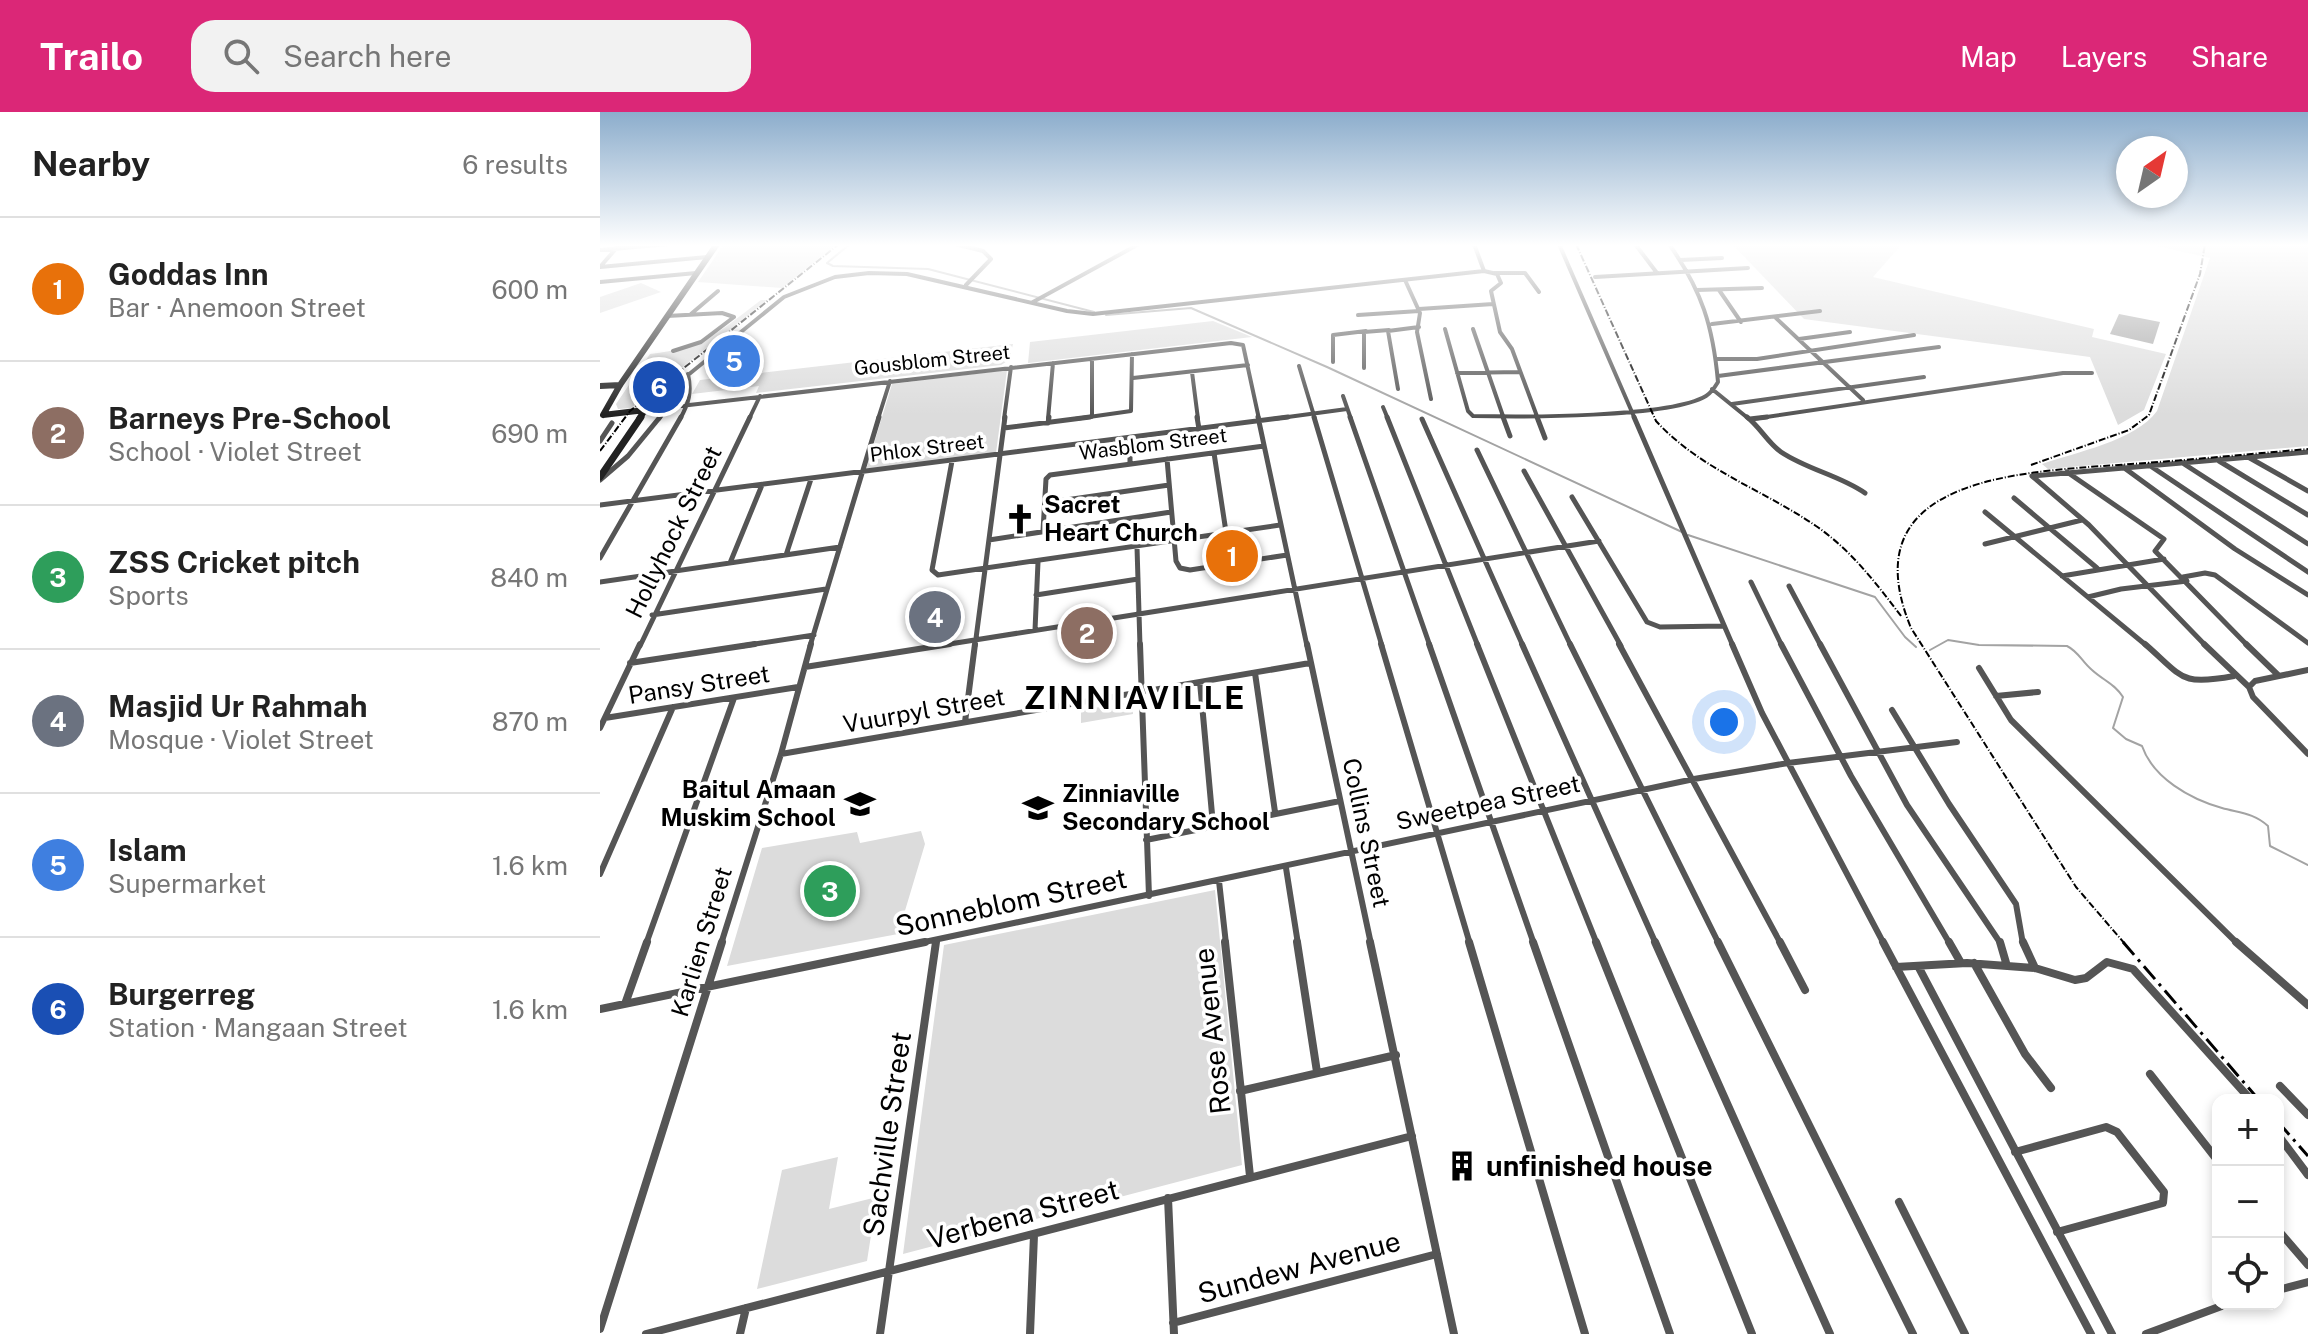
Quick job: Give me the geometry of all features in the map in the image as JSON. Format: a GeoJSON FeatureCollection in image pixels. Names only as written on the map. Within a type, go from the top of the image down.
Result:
{"type":"FeatureCollection","features":[{"type":"Feature","properties":{"kind":"street"},"geometry":{"type":"LineString","coordinates":[[602,415],[677,301]]}},
{"type":"Feature","properties":{"kind":"street"},"geometry":{"type":"LineString","coordinates":[[691,314],[706,301]]}},
{"type":"Feature","properties":{"kind":"street"},"geometry":{"type":"LineString","coordinates":[[600,478],[645,410],[779,301]]}},
{"type":"Feature","properties":{"kind":"street"},"geometry":{"type":"LineString","coordinates":[[1028,301],[1093,314],[1212,301]]}},
{"type":"Feature","properties":{"kind":"street"},"geometry":{"type":"LineString","coordinates":[[1415,301],[1419,310],[1431,399]]}},
{"type":"Feature","properties":{"kind":"street"},"geometry":{"type":"LineString","coordinates":[[1584,301],[1724,626],[1788,763],[2091,1334]]}},
{"type":"Feature","properties":{"kind":"street"},"geometry":{"type":"LineString","coordinates":[[1445,329],[1470,415],[1536,416],[1630,409],[1694,400],[1708,395],[1718,382],[1714,369],[1716,359],[1712,324],[1702,301]]}},
{"type":"Feature","properties":{"kind":"street"},"geometry":{"type":"LineString","coordinates":[[1727,301],[1741,322]]}},
{"type":"Feature","properties":{"kind":"street"},"geometry":{"type":"LineString","coordinates":[[1358,315],[1493,304],[1500,332],[1512,349],[1545,438]]}},
{"type":"Feature","properties":{"kind":"street"},"geometry":{"type":"LineString","coordinates":[[1712,324],[1820,311]]}},
{"type":"Feature","properties":{"kind":"street"},"geometry":{"type":"LineString","coordinates":[[667,316],[725,313],[734,317],[701,342],[673,351]]}},
{"type":"Feature","properties":{"kind":"street"},"geometry":{"type":"LineString","coordinates":[[1776,318],[1863,400]]}},
{"type":"Feature","properties":{"kind":"street"},"geometry":{"type":"LineString","coordinates":[[1333,362],[1333,335],[1419,327]]}},
{"type":"Feature","properties":{"kind":"street"},"geometry":{"type":"LineString","coordinates":[[1473,329],[1510,436]]}},
{"type":"Feature","properties":{"kind":"street"},"geometry":{"type":"LineString","coordinates":[[1389,330],[1398,389]]}},
{"type":"Feature","properties":{"kind":"street"},"geometry":{"type":"LineString","coordinates":[[1364,368],[1363,335],[1366,331]]}},
{"type":"Feature","properties":{"kind":"street"},"geometry":{"type":"LineString","coordinates":[[1799,339],[1850,332]]}},
{"type":"Feature","properties":{"kind":"street"},"geometry":{"type":"LineString","coordinates":[[1716,359],[1757,359],[1914,335]]}},
{"type":"Feature","properties":{"kind":"street","name":"Gousblom Street"},"geometry":{"type":"LineString","coordinates":[[602,415],[1239,343]]}},
{"type":"Feature","properties":{"kind":"street","name":"Collins Street"},"geometry":{"type":"LineString","coordinates":[[1239,343],[1243,345],[1248,365],[1454,1334]]}},
{"type":"Feature","properties":{"kind":"street"},"geometry":{"type":"LineString","coordinates":[[1718,376],[1939,347]]}},
{"type":"Feature","properties":{"kind":"street"},"geometry":{"type":"LineString","coordinates":[[1004,428],[1131,411],[1132,354]]}},
{"type":"Feature","properties":{"kind":"street"},"geometry":{"type":"LineString","coordinates":[[1092,359],[1092,417]]}},
{"type":"Feature","properties":{"kind":"street"},"geometry":{"type":"LineString","coordinates":[[1048,423],[1053,363]]}},
{"type":"Feature","properties":{"kind":"street"},"geometry":{"type":"LineString","coordinates":[[1133,378],[1248,365]]}},
{"type":"Feature","properties":{"kind":"street"},"geometry":{"type":"LineString","coordinates":[[1299,366],[1585,1334]]}},
{"type":"Feature","properties":{"kind":"street"},"geometry":{"type":"LineString","coordinates":[[965,722],[1011,367]]}},
{"type":"Feature","properties":{"kind":"street"},"geometry":{"type":"LineString","coordinates":[[1192,372],[1199,429]]}},
{"type":"Feature","properties":{"kind":"street"},"geometry":{"type":"LineString","coordinates":[[1457,373],[1520,372]]}},
{"type":"Feature","properties":{"kind":"street"},"geometry":{"type":"LineString","coordinates":[[1750,419],[2063,373],[2092,373]]}},
{"type":"Feature","properties":{"kind":"street"},"geometry":{"type":"LineString","coordinates":[[600,558],[688,404],[691,389],[688,374]]}},
{"type":"Feature","properties":{"kind":"street"},"geometry":{"type":"LineString","coordinates":[[1732,404],[1924,377]]}},
{"type":"Feature","properties":{"kind":"street","name":"Karlien Street"},"geometry":{"type":"LineString","coordinates":[[600,1329],[781,754],[826,589],[890,381]]}},
{"type":"Feature","properties":{"kind":"street"},"geometry":{"type":"LineString","coordinates":[[600,387],[620,385]]}},
{"type":"Feature","properties":{"kind":"street"},"geometry":{"type":"LineString","coordinates":[[600,387],[614,395]]}},
{"type":"Feature","properties":{"kind":"street"},"geometry":{"type":"LineString","coordinates":[[1712,389],[1750,419],[1778,450],[1816,472],[1848,481],[1865,493]]}},
{"type":"Feature","properties":{"kind":"street","name":"Hollyhock Street"},"geometry":{"type":"LineString","coordinates":[[600,728],[760,396]]}},
{"type":"Feature","properties":{"kind":"street"},"geometry":{"type":"LineString","coordinates":[[1343,396],[1670,1334]]}},
{"type":"Feature","properties":{"kind":"street"},"geometry":{"type":"LineString","coordinates":[[600,478],[615,470],[643,440],[667,407]]}},
{"type":"Feature","properties":{"kind":"street"},"geometry":{"type":"LineString","coordinates":[[1383,407],[1752,1334]]}},
{"type":"Feature","properties":{"kind":"street","name":"Phlox Street"},"geometry":{"type":"LineString","coordinates":[[600,505],[1347,409]]}},
{"type":"Feature","properties":{"kind":"street"},"geometry":{"type":"LineString","coordinates":[[1422,419],[1830,1334]]}},
{"type":"Feature","properties":{"kind":"street"},"geometry":{"type":"LineString","coordinates":[[600,441],[612,423]]}},
{"type":"Feature","properties":{"kind":"street"},"geometry":{"type":"LineString","coordinates":[[1130,438],[1130,463]]}},
{"type":"Feature","properties":{"kind":"street","name":"Wasblom Street"},"geometry":{"type":"LineString","coordinates":[[1045,503],[1048,476],[1264,446]]}},
{"type":"Feature","properties":{"kind":"street"},"geometry":{"type":"LineString","coordinates":[[1477,450],[1524,552],[1913,1334]]}},
{"type":"Feature","properties":{"kind":"street"},"geometry":{"type":"LineString","coordinates":[[2308,452],[2038,474],[2032,478],[2083,520],[2234,676],[2249,687],[2253,697],[2308,754]]}},
{"type":"Feature","properties":{"kind":"street"},"geometry":{"type":"LineString","coordinates":[[1214,453],[1226,532]]}},
{"type":"Feature","properties":{"kind":"street"},"geometry":{"type":"LineString","coordinates":[[2247,457],[2308,491]]}},
{"type":"Feature","properties":{"kind":"street"},"geometry":{"type":"LineString","coordinates":[[1167,459],[1177,565],[1185,569],[1287,555]]}},
{"type":"Feature","properties":{"kind":"street"},"geometry":{"type":"LineString","coordinates":[[2217,460],[2308,515]]}},
{"type":"Feature","properties":{"kind":"street"},"geometry":{"type":"LineString","coordinates":[[952,461],[932,570],[938,575],[1280,525]]}},
{"type":"Feature","properties":{"kind":"street"},"geometry":{"type":"LineString","coordinates":[[2181,462],[2308,544]]}},
{"type":"Feature","properties":{"kind":"street"},"geometry":{"type":"LineString","coordinates":[[2149,465],[2308,572]]}},
{"type":"Feature","properties":{"kind":"street"},"geometry":{"type":"LineString","coordinates":[[2123,467],[2235,549],[2308,595]]}},
{"type":"Feature","properties":{"kind":"street"},"geometry":{"type":"LineString","coordinates":[[1524,471],[1694,779],[1805,990]]}},
{"type":"Feature","properties":{"kind":"street"},"geometry":{"type":"LineString","coordinates":[[2067,472],[2083,486],[2164,539],[2155,547],[2164,559],[2278,675]]}},
{"type":"Feature","properties":{"kind":"street"},"geometry":{"type":"LineString","coordinates":[[786,555],[811,479]]}},
{"type":"Feature","properties":{"kind":"street"},"geometry":{"type":"LineString","coordinates":[[730,563],[762,485]]}},
{"type":"Feature","properties":{"kind":"street"},"geometry":{"type":"LineString","coordinates":[[1043,531],[1045,503],[1169,485]]}},
{"type":"Feature","properties":{"kind":"street"},"geometry":{"type":"LineString","coordinates":[[1572,497],[1628,594],[1650,625],[1724,626]]}},
{"type":"Feature","properties":{"kind":"street"},"geometry":{"type":"LineString","coordinates":[[2014,498],[2097,568]]}},
{"type":"Feature","properties":{"kind":"street"},"geometry":{"type":"LineString","coordinates":[[989,540],[1171,512]]}},
{"type":"Feature","properties":{"kind":"street"},"geometry":{"type":"LineString","coordinates":[[1985,512],[2187,680],[2201,682],[2234,676]]}},
{"type":"Feature","properties":{"kind":"street"},"geometry":{"type":"LineString","coordinates":[[1985,544],[2083,520]]}},
{"type":"Feature","properties":{"kind":"street"},"geometry":{"type":"LineString","coordinates":[[805,667],[1599,541]]}},
{"type":"Feature","properties":{"kind":"street"},"geometry":{"type":"LineString","coordinates":[[600,582],[840,547]]}},
{"type":"Feature","properties":{"kind":"street"},"geometry":{"type":"LineString","coordinates":[[1137,547],[1149,896]]}},
{"type":"Feature","properties":{"kind":"street"},"geometry":{"type":"LineString","coordinates":[[2062,576],[2164,559]]}},
{"type":"Feature","properties":{"kind":"street"},"geometry":{"type":"LineString","coordinates":[[1035,630],[1038,562]]}},
{"type":"Feature","properties":{"kind":"street"},"geometry":{"type":"LineString","coordinates":[[2088,597],[2205,573],[2215,575],[2308,643]]}},
{"type":"Feature","properties":{"kind":"street"},"geometry":{"type":"LineString","coordinates":[[1036,595],[1138,579]]}},
{"type":"Feature","properties":{"kind":"street"},"geometry":{"type":"LineString","coordinates":[[1751,582],[1802,689],[1961,963]]}},
{"type":"Feature","properties":{"kind":"street"},"geometry":{"type":"LineString","coordinates":[[1789,586],[1876,752],[1986,926],[2002,944],[2007,955],[2007,966]]}},
{"type":"Feature","properties":{"kind":"street"},"geometry":{"type":"LineString","coordinates":[[652,615],[826,589]]}},
{"type":"Feature","properties":{"kind":"street"},"geometry":{"type":"LineString","coordinates":[[630,663],[814,635]]}},
{"type":"Feature","properties":{"kind":"street","name":"Vuurpyl Street"},"geometry":{"type":"LineString","coordinates":[[781,754],[1310,663]]}},
{"type":"Feature","properties":{"kind":"street"},"geometry":{"type":"LineString","coordinates":[[1979,668],[2011,720],[2231,938],[2308,1005]]}},
{"type":"Feature","properties":{"kind":"street"},"geometry":{"type":"LineString","coordinates":[[2249,687],[2255,681],[2308,670]]}},
{"type":"Feature","properties":{"kind":"street"},"geometry":{"type":"LineString","coordinates":[[1255,673],[1275,812]]}},
{"type":"Feature","properties":{"kind":"street"},"geometry":{"type":"LineString","coordinates":[[1200,682],[1213,825]]}},
{"type":"Feature","properties":{"kind":"street","name":"Pansy Street"},"geometry":{"type":"LineString","coordinates":[[605,718],[798,687]]}},
{"type":"Feature","properties":{"kind":"street"},"geometry":{"type":"LineString","coordinates":[[1996,696],[2038,692]]}},
{"type":"Feature","properties":{"kind":"street"},"geometry":{"type":"LineString","coordinates":[[625,1004],[734,698]]}},
{"type":"Feature","properties":{"kind":"street"},"geometry":{"type":"LineString","coordinates":[[600,874],[673,707]]}},
{"type":"Feature","properties":{"kind":"street"},"geometry":{"type":"LineString","coordinates":[[1892,710],[2016,904],[2023,944],[2035,968]]}},
{"type":"Feature","properties":{"kind":"street","name":"Sweetpea Street"},"geometry":{"type":"LineString","coordinates":[[1149,896],[1694,779],[1788,763],[1957,742]]}},
{"type":"Feature","properties":{"kind":"street"},"geometry":{"type":"LineString","coordinates":[[1146,840],[1340,801]]}},
{"type":"Feature","properties":{"kind":"street"},"geometry":{"type":"LineString","coordinates":[[1286,868],[1317,1072]]}},
{"type":"Feature","properties":{"kind":"street","name":"Rose Avenue"},"geometry":{"type":"LineString","coordinates":[[1219,881],[1250,1176]]}},
{"type":"Feature","properties":{"kind":"street","name":"Sonneblom Street"},"geometry":{"type":"LineString","coordinates":[[600,1009],[1149,896]]}},
{"type":"Feature","properties":{"kind":"street","name":"Sachville Street"},"geometry":{"type":"LineString","coordinates":[[880,1334],[936,940]]}},
{"type":"Feature","properties":{"kind":"street"},"geometry":{"type":"LineString","coordinates":[[1896,967],[1974,963],[2035,968],[2075,980],[2086,978],[2107,962],[2133,969],[2246,1094]]}},
{"type":"Feature","properties":{"kind":"street"},"geometry":{"type":"LineString","coordinates":[[1974,963],[2025,1054],[2051,1088]]}},
{"type":"Feature","properties":{"kind":"street"},"geometry":{"type":"LineString","coordinates":[[1918,966],[2112,1334]]}},
{"type":"Feature","properties":{"kind":"street"},"geometry":{"type":"LineString","coordinates":[[1240,1091],[1396,1055]]}},
{"type":"Feature","properties":{"kind":"street"},"geometry":{"type":"LineString","coordinates":[[2150,1074],[2212,1153]]}},
{"type":"Feature","properties":{"kind":"street"},"geometry":{"type":"LineString","coordinates":[[2280,1086],[2308,1115]]}},
{"type":"Feature","properties":{"kind":"street"},"geometry":{"type":"LineString","coordinates":[[2015,1152],[2106,1127],[2117,1132],[2164,1192],[2163,1203],[2057,1232]]}},
{"type":"Feature","properties":{"kind":"street","name":"Verbena Street"},"geometry":{"type":"LineString","coordinates":[[646,1334],[1412,1136]]}},
{"type":"Feature","properties":{"kind":"street"},"geometry":{"type":"LineString","coordinates":[[2284,1143],[2308,1175]]}},
{"type":"Feature","properties":{"kind":"street"},"geometry":{"type":"LineString","coordinates":[[1168,1198],[1174,1329]]}},
{"type":"Feature","properties":{"kind":"street"},"geometry":{"type":"LineString","coordinates":[[1899,1202],[1965,1334]]}},
{"type":"Feature","properties":{"kind":"street"},"geometry":{"type":"LineString","coordinates":[[1030,1334],[1034,1235]]}},
{"type":"Feature","properties":{"kind":"street"},"geometry":{"type":"LineString","coordinates":[[2284,1237],[2308,1265]]}},
{"type":"Feature","properties":{"kind":"street","name":"Sundew Avenue"},"geometry":{"type":"LineString","coordinates":[[1174,1329],[1437,1254]]}},
{"type":"Feature","properties":{"kind":"street"},"geometry":{"type":"LineString","coordinates":[[2284,1288],[2308,1282]]}},
{"type":"Feature","properties":{"kind":"street"},"geometry":{"type":"LineString","coordinates":[[740,1334],[746,1308]]}},
{"type":"Feature","properties":{"kind":"street"},"geometry":{"type":"LineString","coordinates":[[2146,1334],[2212,1310]]}},
{"type":"Feature","properties":{"kind":"shaded area"},"geometry":{"type":"Polygon","coordinates":[[[600,301],[635,301],[600,313],[600,301]]]}},
{"type":"Feature","properties":{"kind":"shaded area"},"geometry":{"type":"Polygon","coordinates":[[[760,301],[766,301],[631,408],[618,409],[616,404],[650,354],[684,348],[722,330],[760,301]]]}},
{"type":"Feature","properties":{"kind":"shaded area"},"geometry":{"type":"Polygon","coordinates":[[[1787,301],[1975,301],[2094,329],[2092,337],[2166,354],[2144,410],[2118,425],[2090,357],[1804,319],[1787,301]]]}},
{"type":"Feature","properties":{"kind":"shaded area"},"geometry":{"type":"Polygon","coordinates":[[[2195,301],[2308,301],[2308,446],[2048,469],[2042,464],[2120,438],[2157,411],[2195,301]]]}},
{"type":"Feature","properties":{"kind":"shaded area"},"geometry":{"type":"Polygon","coordinates":[[[2119,314],[2160,322],[2153,344],[2110,334],[2119,314]]]}},
{"type":"Feature","properties":{"kind":"shaded area"},"geometry":{"type":"Polygon","coordinates":[[[1213,321],[1252,337],[1028,363],[1030,342],[1213,321]]]}},
{"type":"Feature","properties":{"kind":"shaded area"},"geometry":{"type":"Polygon","coordinates":[[[1013,344],[1009,360],[1001,365],[756,393],[759,386],[692,394],[700,380],[1013,344]]]}},
{"type":"Feature","properties":{"kind":"shaded area"},"geometry":{"type":"Polygon","coordinates":[[[1007,370],[996,453],[866,470],[892,384],[1007,370]]]}},
{"type":"Feature","properties":{"kind":"shaded area"},"geometry":{"type":"Polygon","coordinates":[[[1132,702],[1133,714],[1081,723],[1081,710],[1132,702]]]}},
{"type":"Feature","properties":{"kind":"shaded area"},"geometry":{"type":"Polygon","coordinates":[[[921,831],[925,844],[898,934],[727,966],[762,848],[857,832],[860,843],[921,831]]]}},
{"type":"Feature","properties":{"kind":"shaded area"},"geometry":{"type":"Polygon","coordinates":[[[1215,890],[1242,1165],[903,1254],[944,945],[1215,890]]]}},
{"type":"Feature","properties":{"kind":"shaded area"},"geometry":{"type":"Polygon","coordinates":[[[838,1157],[829,1209],[877,1197],[867,1261],[757,1289],[782,1170],[838,1157]]]}},
{"type":"Feature","properties":{"kind":"waterway"},"geometry":{"type":"LineString","coordinates":[[1052,301],[1094,312]]}},
{"type":"Feature","properties":{"kind":"waterway"},"geometry":{"type":"LineString","coordinates":[[1106,315],[1191,308],[1327,367],[1682,532]]}},
{"type":"Feature","properties":{"kind":"waterway"},"geometry":{"type":"LineString","coordinates":[[1688,535],[1875,597],[1916,647]]}},
{"type":"Feature","properties":{"kind":"waterway"},"geometry":{"type":"LineString","coordinates":[[1930,650],[1948,640],[1979,645],[2067,646],[2120,692],[2123,697],[2113,728],[2126,739],[2142,746],[2164,777],[2198,799],[2257,818],[2268,826],[2270,846],[2308,865]]}},
{"type":"Feature","properties":{"kind":"railway"},"geometry":{"type":"LineString","coordinates":[[600,451],[630,411],[768,301]]}},
{"type":"Feature","properties":{"kind":"railway"},"geometry":{"type":"LineString","coordinates":[[1602,301],[1656,421],[1692,453],[1829,535],[1862,568],[1901,616]]}},
{"type":"Feature","properties":{"kind":"railway"},"geometry":{"type":"LineString","coordinates":[[2031,465],[2129,430],[2149,415],[2190,301]]}},
{"type":"Feature","properties":{"kind":"railway"},"geometry":{"type":"LineString","coordinates":[[2125,944],[2076,887],[1911,628],[1898,577],[1904,538],[1926,510],[1959,491],[2000,479],[2045,471],[2308,449]]}},
{"type":"Feature","properties":{"kind":"railway"},"geometry":{"type":"LineString","coordinates":[[2123,942],[2254,1094]]}},
{"type":"Feature","properties":{"kind":"railway"},"geometry":{"type":"LineString","coordinates":[[2284,1129],[2308,1156]]}},
{"type":"Feature","properties":{"kind":"place","name":"Islam"},"geometry":{"type":"Point","coordinates":[734,361]}},
{"type":"Feature","properties":{"kind":"place","name":"Burgerreg"},"geometry":{"type":"Point","coordinates":[659,387]}},
{"type":"Feature","properties":{"kind":"place","name":"Sacret Heart Church"},"geometry":{"type":"Point","coordinates":[1020,519]}},
{"type":"Feature","properties":{"kind":"place","name":"Goddas Inn"},"geometry":{"type":"Point","coordinates":[1232,556]}},
{"type":"Feature","properties":{"kind":"place","name":"Masjid Ur Rahmah"},"geometry":{"type":"Point","coordinates":[935,617]}},
{"type":"Feature","properties":{"kind":"place","name":"Barneys Pre-School"},"geometry":{"type":"Point","coordinates":[1087,633]}},
{"type":"Feature","properties":{"kind":"place","name":"Baitul Amaan Muskim School"},"geometry":{"type":"Point","coordinates":[860,804]}},
{"type":"Feature","properties":{"kind":"place","name":"Zinniaville Secondary School"},"geometry":{"type":"Point","coordinates":[1038,808]}},
{"type":"Feature","properties":{"kind":"place","name":"ZSS Cricket pitch"},"geometry":{"type":"Point","coordinates":[830,891]}},
{"type":"Feature","properties":{"kind":"place","name":"unfinished house"},"geometry":{"type":"Point","coordinates":[1462,1166]}},
{"type":"Feature","properties":{"kind":"district","name":"ZINNIAVILLE"},"geometry":{"type":"Point","coordinates":[1135,698]}}]}
